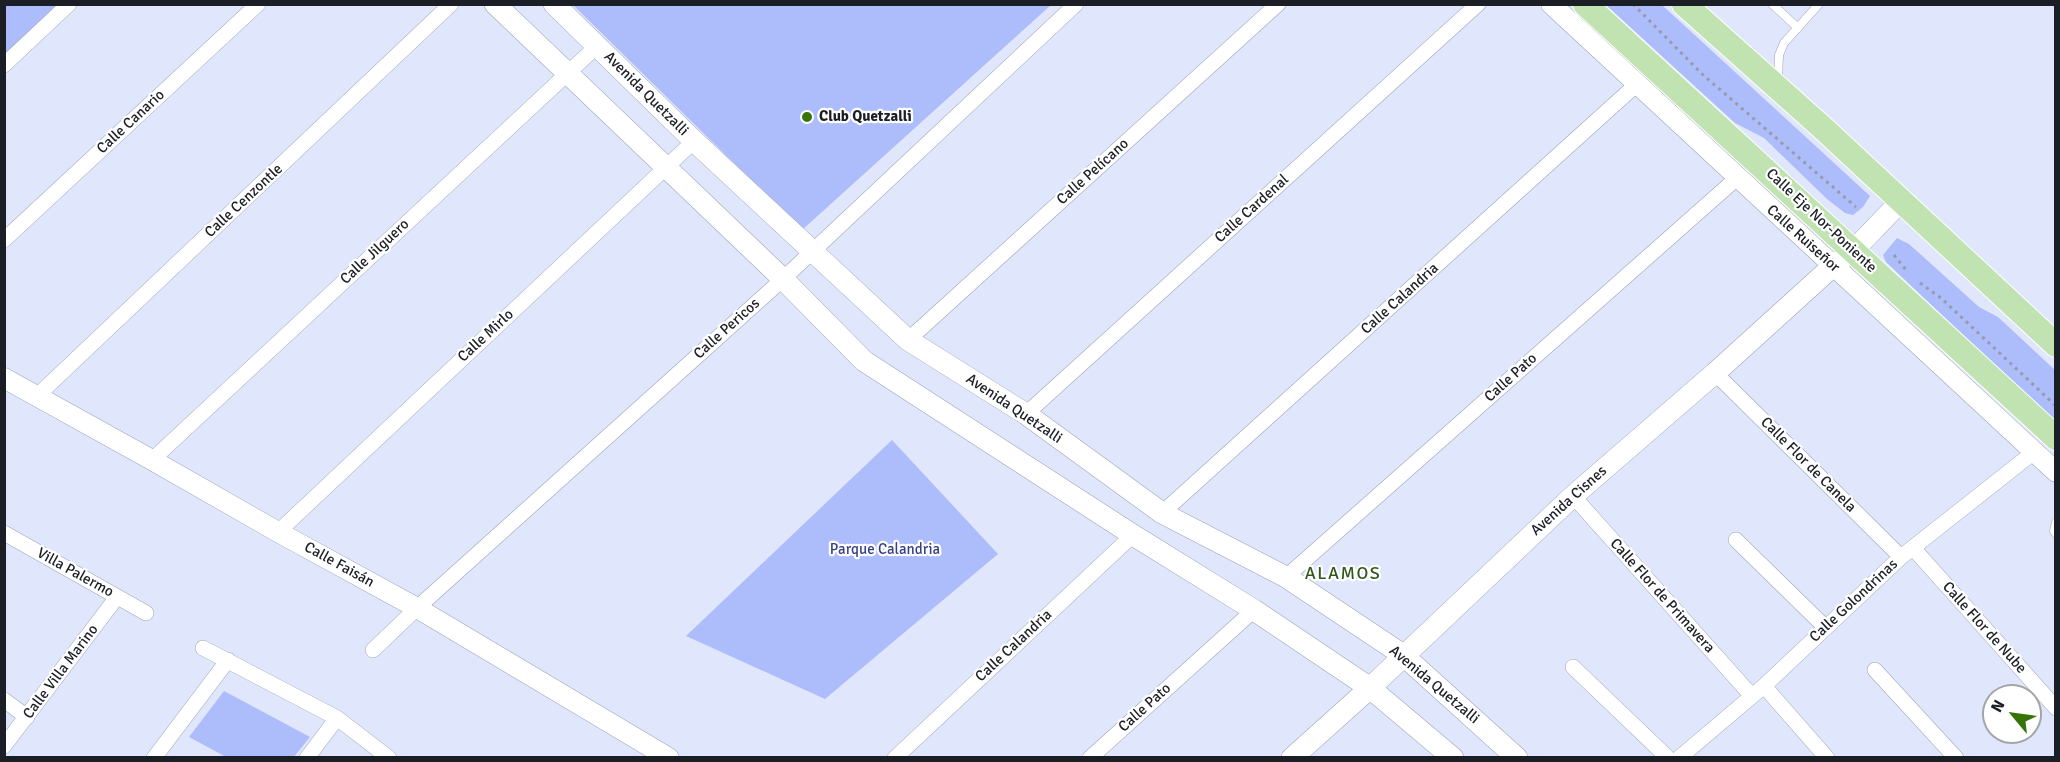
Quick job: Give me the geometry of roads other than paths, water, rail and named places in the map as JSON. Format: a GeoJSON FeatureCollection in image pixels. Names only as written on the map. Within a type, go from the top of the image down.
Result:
{"type":"FeatureCollection","features":[{"type":"Feature","properties":{"kind":"main road"},"geometry":{"type":"LineString","coordinates":[[495,4],[783,279],[864,361],[1133,535],[1254,610],[1370,688],[1453,758]]}},
{"type":"Feature","properties":{"kind":"main road","name":"Avenida Quetzalli"},"geometry":{"type":"LineString","coordinates":[[554,4],[694,141],[908,340],[1026,414],[1162,513],[1286,577],[1403,655],[1517,758]]}},
{"type":"Feature","properties":{"kind":"main road","name":"Calle Eje Nor-Poniente"},"geometry":{"type":"LineString","coordinates":[[1586,4],[2055,438]]}},
{"type":"Feature","properties":{"kind":"main road"},"geometry":{"type":"LineString","coordinates":[[1684,4],[1902,201],[2055,345]]}},
{"type":"Feature","properties":{"kind":"main road","name":"Avenida Cisnes"},"geometry":{"type":"LineString","coordinates":[[1292,758],[1370,688],[1573,496],[1715,373],[1833,266],[1853,251],[1902,201]]}},
{"type":"Feature","properties":{"kind":"street"},"geometry":{"type":"LineString","coordinates":[[4,65],[69,4]]}},
{"type":"Feature","properties":{"kind":"street","name":"Calle Canario"},"geometry":{"type":"LineString","coordinates":[[4,240],[258,4]]}},
{"type":"Feature","properties":{"kind":"street","name":"Calle Cenzontle"},"geometry":{"type":"LineString","coordinates":[[36,397],[452,4]]}},
{"type":"Feature","properties":{"kind":"street","name":"Calle Pericos"},"geometry":{"type":"LineString","coordinates":[[373,650],[783,279],[1076,4]]}},
{"type":"Feature","properties":{"kind":"street","name":"Calle Pelícano"},"geometry":{"type":"LineString","coordinates":[[908,340],[1278,4]]}},
{"type":"Feature","properties":{"kind":"street","name":"Calle Cardenal"},"geometry":{"type":"LineString","coordinates":[[1026,414],[1478,4]]}},
{"type":"Feature","properties":{"kind":"street","name":"Calle Ruiseñor"},"geometry":{"type":"LineString","coordinates":[[1551,4],[2055,472]]}},
{"type":"Feature","properties":{"kind":"street","name":"Calle Jilguero"},"geometry":{"type":"LineString","coordinates":[[152,459],[597,46]]}},
{"type":"Feature","properties":{"kind":"street","name":"Calle Calandria"},"geometry":{"type":"LineString","coordinates":[[1162,513],[1637,84]]}},
{"type":"Feature","properties":{"kind":"street","name":"Calle Mirlo"},"geometry":{"type":"LineString","coordinates":[[278,532],[694,141]]}},
{"type":"Feature","properties":{"kind":"street","name":"Calle Pato"},"geometry":{"type":"LineString","coordinates":[[1286,577],[1737,178]]}},
{"type":"Feature","properties":{"kind":"street","name":"Calle Flor de Canela"},"geometry":{"type":"LineString","coordinates":[[1715,373],[1907,552]]}},
{"type":"Feature","properties":{"kind":"street","name":"Calle Faisán"},"geometry":{"type":"LineString","coordinates":[[4,378],[417,608],[669,758]]}},
{"type":"Feature","properties":{"kind":"street","name":"Calle Golondrinas"},"geometry":{"type":"LineString","coordinates":[[1679,758],[1764,686],[1907,552],[2034,452]]}},
{"type":"Feature","properties":{"kind":"street","name":"Calle Flor de Primavera"},"geometry":{"type":"LineString","coordinates":[[1573,496],[1751,695]]}},
{"type":"Feature","properties":{"kind":"street","name":"Villa Palermo"},"geometry":{"type":"LineString","coordinates":[[4,533],[146,614]]}},
{"type":"Feature","properties":{"kind":"street","name":"Calle Calandria"},"geometry":{"type":"LineString","coordinates":[[895,758],[1133,535]]}},
{"type":"Feature","properties":{"kind":"street"},"geometry":{"type":"LineString","coordinates":[[1736,540],[1825,627]]}},
{"type":"Feature","properties":{"kind":"street","name":"Calle Flor de Nube"},"geometry":{"type":"LineString","coordinates":[[1907,552],[2055,708]]}},
{"type":"Feature","properties":{"kind":"street","name":"Calle Villa Marino"},"geometry":{"type":"LineString","coordinates":[[4,746],[117,597]]}},
{"type":"Feature","properties":{"kind":"street","name":"Calle Pato"},"geometry":{"type":"LineString","coordinates":[[1090,758],[1254,610]]}},
{"type":"Feature","properties":{"kind":"street"},"geometry":{"type":"LineString","coordinates":[[203,648],[337,718],[389,758]]}},
{"type":"Feature","properties":{"kind":"street"},"geometry":{"type":"LineString","coordinates":[[154,758],[228,660]]}},
{"type":"Feature","properties":{"kind":"street"},"geometry":{"type":"LineString","coordinates":[[1573,666],[1668,758]]}},
{"type":"Feature","properties":{"kind":"street"},"geometry":{"type":"LineString","coordinates":[[1875,670],[1956,758]]}},
{"type":"Feature","properties":{"kind":"street"},"geometry":{"type":"LineString","coordinates":[[1764,686],[1827,758]]}},
{"type":"Feature","properties":{"kind":"street"},"geometry":{"type":"LineString","coordinates":[[4,700],[27,717]]}},
{"type":"Feature","properties":{"kind":"street"},"geometry":{"type":"LineString","coordinates":[[307,758],[337,718]]}},
{"type":"Feature","properties":{"kind":"lane"},"geometry":{"type":"LineString","coordinates":[[1772,4],[1798,28]]}},
{"type":"Feature","properties":{"kind":"lane"},"geometry":{"type":"LineString","coordinates":[[1778,88],[1779,55],[1784,44],[1819,4]]}},
{"type":"Feature","properties":{"kind":"lane"},"geometry":{"type":"LineString","coordinates":[[2055,522],[2055,534]]}},
{"type":"Feature","properties":{"kind":"place","name":"Club Quetzalli"},"geometry":{"type":"Point","coordinates":[807,117]}},
{"type":"Feature","properties":{"kind":"district","name":"ALAMOS"},"geometry":{"type":"Point","coordinates":[1343,574]}},
{"type":"Feature","properties":{"kind":"park label","name":"Parque Calandria"},"geometry":{"type":"Point","coordinates":[885,550]}}]}
